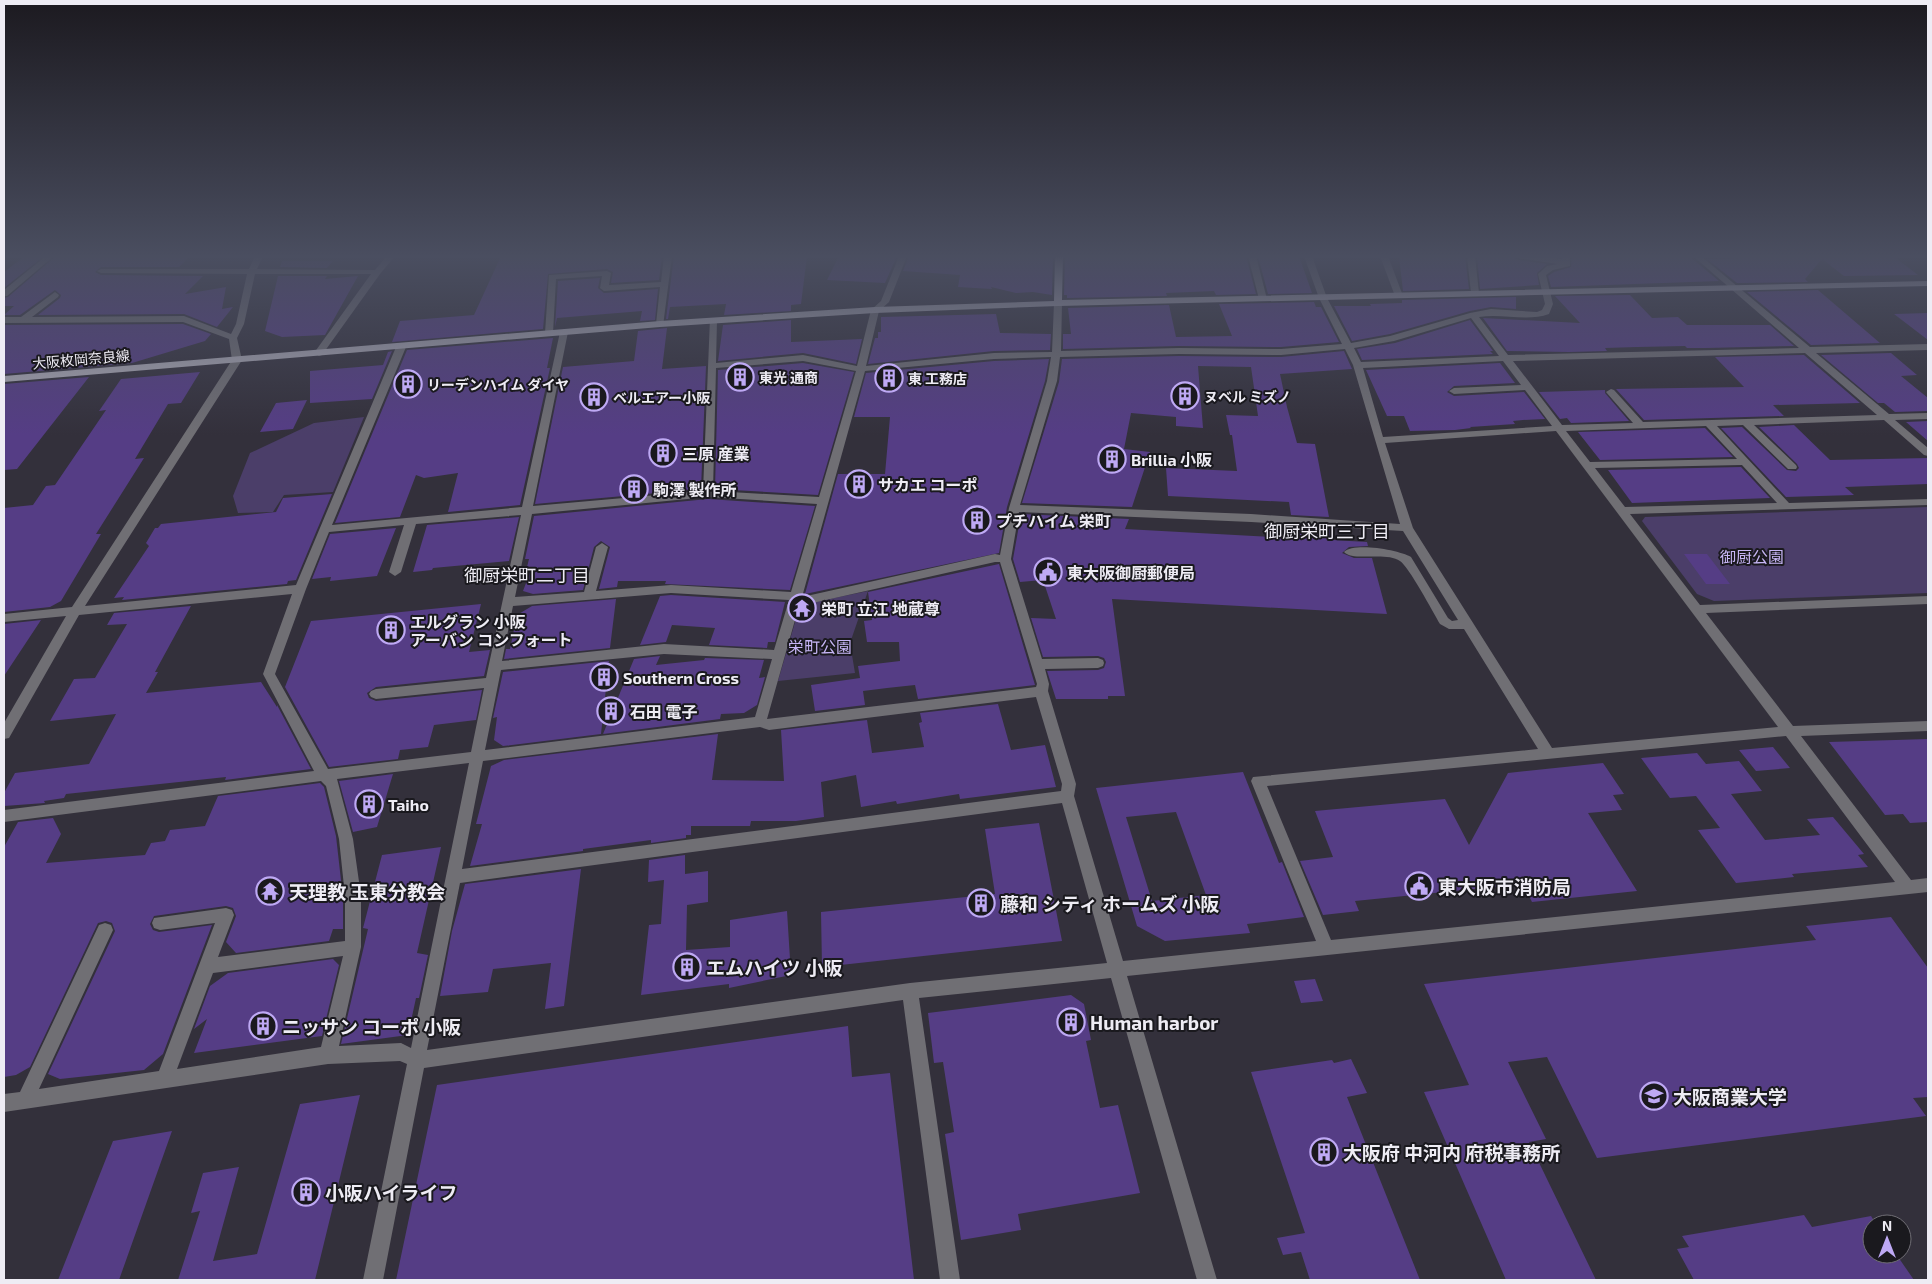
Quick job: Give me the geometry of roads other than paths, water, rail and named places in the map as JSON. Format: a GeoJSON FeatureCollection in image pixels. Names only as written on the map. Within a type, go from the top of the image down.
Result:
{"type":"FeatureCollection","features":[{"type":"Feature","properties":{"kind":"main road","name":"大阪枚岡奈良線"},"geometry":{"type":"LineString","coordinates":[[4,379],[660,324],[779,316]]}},
{"type":"Feature","properties":{"kind":"street"},"geometry":{"type":"LineString","coordinates":[[24,320],[29,316]]}},
{"type":"Feature","properties":{"kind":"street"},"geometry":{"type":"LineString","coordinates":[[4,734],[76,610],[237,360],[233,338],[242,316]]}},
{"type":"Feature","properties":{"kind":"street"},"geometry":{"type":"LineString","coordinates":[[319,354],[346,316]]}},
{"type":"Feature","properties":{"kind":"street"},"geometry":{"type":"LineString","coordinates":[[550,333],[551,316]]}},
{"type":"Feature","properties":{"kind":"street"},"geometry":{"type":"LineString","coordinates":[[660,324],[661,316]]}},
{"type":"Feature","properties":{"kind":"street"},"geometry":{"type":"LineString","coordinates":[[760,722],[873,316]]}},
{"type":"Feature","properties":{"kind":"street"},"geometry":{"type":"LineString","coordinates":[[1058,316],[1056,356],[1050,390],[1014,508],[1005,559],[1044,684],[1041,691],[1069,784],[1067,796],[1207,1280]]}},
{"type":"Feature","properties":{"kind":"street"},"geometry":{"type":"LineString","coordinates":[[1333,316],[1358,365],[1407,528],[1547,752]]}},
{"type":"Feature","properties":{"kind":"street"},"geometry":{"type":"LineString","coordinates":[[712,366],[803,358],[860,369],[994,356],[1056,356],[1179,351],[1281,352],[1350,346],[1391,339],[1473,316],[1561,428],[1620,511],[1907,886]]}},
{"type":"Feature","properties":{"kind":"street"},"geometry":{"type":"LineString","coordinates":[[1768,316],[1928,453]]}},
{"type":"Feature","properties":{"kind":"street"},"geometry":{"type":"LineString","coordinates":[[4,320],[184,319],[233,338]]}},
{"type":"Feature","properties":{"kind":"street"},"geometry":{"type":"LineString","coordinates":[[708,494],[713,320]]}},
{"type":"Feature","properties":{"kind":"street"},"geometry":{"type":"LineString","coordinates":[[373,1280],[495,666],[564,332]]}},
{"type":"Feature","properties":{"kind":"street"},"geometry":{"type":"LineString","coordinates":[[328,1055],[353,947],[353,896],[346,839],[332,783],[324,775],[269,674],[300,589],[401,347]]}},
{"type":"Feature","properties":{"kind":"street"},"geometry":{"type":"LineString","coordinates":[[1358,365],[1505,358],[1928,347]]}},
{"type":"Feature","properties":{"kind":"street"},"geometry":{"type":"LineString","coordinates":[[1454,391],[1529,387]]}},
{"type":"Feature","properties":{"kind":"street"},"geometry":{"type":"LineString","coordinates":[[1611,392],[1640,425]]}},
{"type":"Feature","properties":{"kind":"street"},"geometry":{"type":"LineString","coordinates":[[1379,440],[1561,428],[1928,416]]}},
{"type":"Feature","properties":{"kind":"street"},"geometry":{"type":"LineString","coordinates":[[1745,421],[1792,467]]}},
{"type":"Feature","properties":{"kind":"street"},"geometry":{"type":"LineString","coordinates":[[1708,422],[1786,506]]}},
{"type":"Feature","properties":{"kind":"street"},"geometry":{"type":"LineString","coordinates":[[1586,465],[1745,462]]}},
{"type":"Feature","properties":{"kind":"street"},"geometry":{"type":"LineString","coordinates":[[325,530],[708,494],[823,501]]}},
{"type":"Feature","properties":{"kind":"street"},"geometry":{"type":"LineString","coordinates":[[1620,511],[1928,502]]}},
{"type":"Feature","properties":{"kind":"street"},"geometry":{"type":"LineString","coordinates":[[1014,508],[1252,518],[1407,528]]}},
{"type":"Feature","properties":{"kind":"street"},"geometry":{"type":"LineString","coordinates":[[395,572],[411,522]]}},
{"type":"Feature","properties":{"kind":"street"},"geometry":{"type":"LineString","coordinates":[[590,595],[602,547]]}},
{"type":"Feature","properties":{"kind":"street"},"geometry":{"type":"LineString","coordinates":[[1350,552],[1395,554],[1408,560],[1436,611],[1449,625],[1467,624]]}},
{"type":"Feature","properties":{"kind":"street"},"geometry":{"type":"LineString","coordinates":[[509,602],[671,589],[795,600],[996,558],[1005,559]]}},
{"type":"Feature","properties":{"kind":"street"},"geometry":{"type":"LineString","coordinates":[[4,618],[300,589]]}},
{"type":"Feature","properties":{"kind":"street"},"geometry":{"type":"LineString","coordinates":[[1695,609],[1928,600]]}},
{"type":"Feature","properties":{"kind":"street"},"geometry":{"type":"LineString","coordinates":[[495,666],[664,649],[780,655]]}},
{"type":"Feature","properties":{"kind":"street"},"geometry":{"type":"LineString","coordinates":[[1037,664],[1098,663]]}},
{"type":"Feature","properties":{"kind":"street"},"geometry":{"type":"LineString","coordinates":[[376,694],[492,682]]}},
{"type":"Feature","properties":{"kind":"street"},"geometry":{"type":"LineString","coordinates":[[4,816],[760,722],[770,725],[1041,691]]}},
{"type":"Feature","properties":{"kind":"street"},"geometry":{"type":"LineString","coordinates":[[1326,947],[1258,781],[1547,752],[1788,732],[1928,726]]}},
{"type":"Feature","properties":{"kind":"street"},"geometry":{"type":"LineString","coordinates":[[453,877],[1067,796]]}},
{"type":"Feature","properties":{"kind":"street"},"geometry":{"type":"LineString","coordinates":[[4,1103],[328,1055],[401,1052],[418,1060],[910,991],[1928,885]]}},
{"type":"Feature","properties":{"kind":"street"},"geometry":{"type":"LineString","coordinates":[[160,923],[226,915],[164,1078]]}},
{"type":"Feature","properties":{"kind":"street"},"geometry":{"type":"LineString","coordinates":[[25,1100],[105,930]]}},
{"type":"Feature","properties":{"kind":"street"},"geometry":{"type":"LineString","coordinates":[[206,966],[353,947]]}},
{"type":"Feature","properties":{"kind":"street"},"geometry":{"type":"LineString","coordinates":[[910,991],[950,1280]]}},
{"type":"Feature","properties":{"kind":"place","name":"東光 通商"},"geometry":{"type":"Point","coordinates":[740,377]}},
{"type":"Feature","properties":{"kind":"place","name":"東 工務店"},"geometry":{"type":"Point","coordinates":[889,378]}},
{"type":"Feature","properties":{"kind":"place","name":"リーデンハイム ダイヤ"},"geometry":{"type":"Point","coordinates":[408,384]}},
{"type":"Feature","properties":{"kind":"place","name":"ヌベル ミズノ"},"geometry":{"type":"Point","coordinates":[1185,396]}},
{"type":"Feature","properties":{"kind":"place","name":"ベルエアー小阪"},"geometry":{"type":"Point","coordinates":[594,397]}},
{"type":"Feature","properties":{"kind":"place","name":"三原 産業"},"geometry":{"type":"Point","coordinates":[663,453]}},
{"type":"Feature","properties":{"kind":"place","name":"Brillia 小阪"},"geometry":{"type":"Point","coordinates":[1112,459]}},
{"type":"Feature","properties":{"kind":"place","name":"サカエ コーポ"},"geometry":{"type":"Point","coordinates":[859,484]}},
{"type":"Feature","properties":{"kind":"place","name":"駒澤 製作所"},"geometry":{"type":"Point","coordinates":[634,489]}},
{"type":"Feature","properties":{"kind":"place","name":"プチハイム 栄町"},"geometry":{"type":"Point","coordinates":[977,520]}},
{"type":"Feature","properties":{"kind":"place","name":"東大阪御厨郵便局"},"geometry":{"type":"Point","coordinates":[1048,572]}},
{"type":"Feature","properties":{"kind":"place","name":"栄町 立江 地蔵尊"},"geometry":{"type":"Point","coordinates":[802,608]}},
{"type":"Feature","properties":{"kind":"place","name":"エルグラン 小阪 アーバン コンフォート"},"geometry":{"type":"Point","coordinates":[391,630]}},
{"type":"Feature","properties":{"kind":"place","name":"Southern Cross"},"geometry":{"type":"Point","coordinates":[604,677]}},
{"type":"Feature","properties":{"kind":"place","name":"石田 電子"},"geometry":{"type":"Point","coordinates":[611,711]}},
{"type":"Feature","properties":{"kind":"place","name":"Taiho"},"geometry":{"type":"Point","coordinates":[369,804]}},
{"type":"Feature","properties":{"kind":"place","name":"東大阪市消防局"},"geometry":{"type":"Point","coordinates":[1419,886]}},
{"type":"Feature","properties":{"kind":"place","name":"天理教 玉東分教会"},"geometry":{"type":"Point","coordinates":[270,891]}},
{"type":"Feature","properties":{"kind":"place","name":"藤和 シティ ホームズ 小阪"},"geometry":{"type":"Point","coordinates":[981,903]}},
{"type":"Feature","properties":{"kind":"place","name":"エムハイツ 小阪"},"geometry":{"type":"Point","coordinates":[687,967]}},
{"type":"Feature","properties":{"kind":"place","name":"Human harbor"},"geometry":{"type":"Point","coordinates":[1071,1022]}},
{"type":"Feature","properties":{"kind":"place","name":"ニッサン コーポ 小阪"},"geometry":{"type":"Point","coordinates":[263,1026]}},
{"type":"Feature","properties":{"kind":"place","name":"大阪商業大学"},"geometry":{"type":"Point","coordinates":[1654,1096]}},
{"type":"Feature","properties":{"kind":"place","name":"大阪府 中河内 府税事務所"},"geometry":{"type":"Point","coordinates":[1324,1152]}},
{"type":"Feature","properties":{"kind":"place","name":"小阪ハイライフ"},"geometry":{"type":"Point","coordinates":[306,1192]}},
{"type":"Feature","properties":{"kind":"district","name":"御厨栄町三丁目"},"geometry":{"type":"Point","coordinates":[1327,531]}},
{"type":"Feature","properties":{"kind":"district","name":"御厨栄町二丁目"},"geometry":{"type":"Point","coordinates":[527,575]}},
{"type":"Feature","properties":{"kind":"park label","name":"御厨公園"},"geometry":{"type":"Point","coordinates":[1752,556]}},
{"type":"Feature","properties":{"kind":"park label","name":"栄町公園"},"geometry":{"type":"Point","coordinates":[820,646]}}]}
